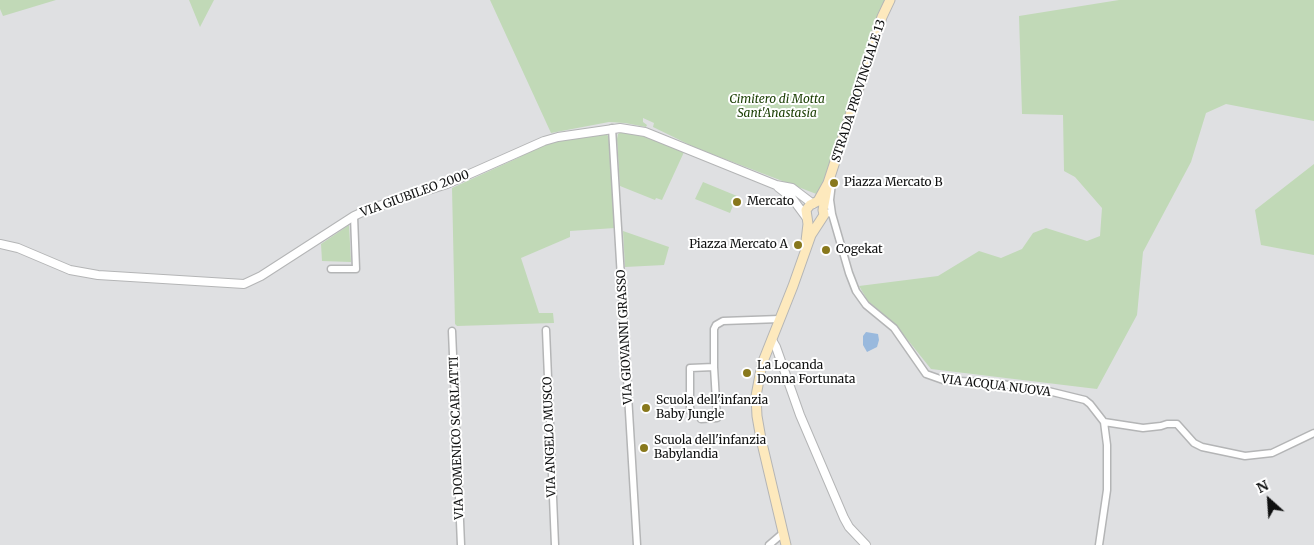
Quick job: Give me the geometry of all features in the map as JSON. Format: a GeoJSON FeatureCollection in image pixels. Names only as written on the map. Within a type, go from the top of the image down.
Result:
{"type":"FeatureCollection","features":[{"type":"Feature","properties":{"kind":"main road","name":"STRADA PROVINCIALE 13"},"geometry":{"type":"LineString","coordinates":[[828,183],[882,17],[890,0]]}},
{"type":"Feature","properties":{"kind":"main road"},"geometry":{"type":"LineString","coordinates":[[806,249],[807,207],[814,204],[822,196],[828,183]]}},
{"type":"Feature","properties":{"kind":"main road"},"geometry":{"type":"LineString","coordinates":[[786,545],[766,462],[756,407],[758,381],[762,364],[806,249],[818,222],[826,212],[828,183]]}},
{"type":"Feature","properties":{"kind":"main road"},"geometry":{"type":"LineString","coordinates":[[814,204],[820,205],[826,212]]}},
{"type":"Feature","properties":{"kind":"main road"},"geometry":{"type":"LineString","coordinates":[[806,217],[813,222],[818,222]]}},
{"type":"Feature","properties":{"kind":"street","name":"VIA GIUBILEO 2000"},"geometry":{"type":"LineString","coordinates":[[0,244],[18,248],[70,270],[98,275],[244,284],[261,276],[354,216],[369,209],[447,184],[544,141],[612,128],[645,132],[776,185],[792,188],[814,204]]}},
{"type":"Feature","properties":{"kind":"street","name":"VIA GIOVANNI GRASSO"},"geometry":{"type":"LineString","coordinates":[[612,128],[637,545]]}},
{"type":"Feature","properties":{"kind":"street","name":"VIA ACQUA NUOVA"},"geometry":{"type":"LineString","coordinates":[[833,169],[830,200],[826,212],[856,291],[866,305],[894,328],[926,374],[943,380],[993,383],[1030,388],[1085,400],[1104,422]]}},
{"type":"Feature","properties":{"kind":"street"},"geometry":{"type":"LineString","coordinates":[[776,185],[792,198],[806,217]]}},
{"type":"Feature","properties":{"kind":"street"},"geometry":{"type":"LineString","coordinates":[[331,269],[356,269],[354,216]]}},
{"type":"Feature","properties":{"kind":"street"},"geometry":{"type":"LineString","coordinates":[[701,419],[717,418],[714,367],[714,329],[716,325],[723,321],[780,319]]}},
{"type":"Feature","properties":{"kind":"street","name":"VIA ANGELO MUSCO"},"geometry":{"type":"LineString","coordinates":[[546,330],[555,545]]}},
{"type":"Feature","properties":{"kind":"street","name":"VIA DOMENICO SCARLATTI"},"geometry":{"type":"LineString","coordinates":[[452,331],[461,545]]}},
{"type":"Feature","properties":{"kind":"street"},"geometry":{"type":"LineString","coordinates":[[772,340],[800,415],[844,518],[849,527],[866,545]]}},
{"type":"Feature","properties":{"kind":"street"},"geometry":{"type":"LineString","coordinates":[[690,410],[690,368],[714,367]]}},
{"type":"Feature","properties":{"kind":"street"},"geometry":{"type":"LineString","coordinates":[[1099,545],[1107,490],[1107,445],[1104,422],[1143,428],[1177,424],[1194,443],[1245,456],[1272,454],[1314,433]]}},
{"type":"Feature","properties":{"kind":"street"},"geometry":{"type":"LineString","coordinates":[[769,545],[783,533]]}},
{"type":"Feature","properties":{"kind":"green space"},"geometry":{"type":"Polygon","coordinates":[[[0,0],[56,0],[3,16],[0,9],[0,0]]]}},
{"type":"Feature","properties":{"kind":"green space"},"geometry":{"type":"Polygon","coordinates":[[[189,0],[214,0],[200,27],[189,0]]]}},
{"type":"Feature","properties":{"kind":"green space","name":"Cimitero di Motta Sant'Anastasia"},"geometry":{"type":"Polygon","coordinates":[[[490,0],[885,0],[819,195],[696,148],[653,127],[654,123],[643,118],[643,122],[647,125],[646,127],[609,122],[551,133],[490,0]]]}},
{"type":"Feature","properties":{"kind":"green space"},"geometry":{"type":"Polygon","coordinates":[[[1119,0],[1314,0],[1314,121],[1226,104],[1206,113],[1191,162],[1143,252],[1137,315],[1097,389],[931,369],[895,324],[868,301],[859,286],[938,276],[979,251],[1001,258],[1022,249],[1033,233],[1046,228],[1087,241],[1100,236],[1102,208],[1075,177],[1064,171],[1063,115],[1022,114],[1019,16],[1119,0]]]}},
{"type":"Feature","properties":{"kind":"green space"},"geometry":{"type":"Polygon","coordinates":[[[622,131],[643,136],[684,152],[662,200],[656,198],[655,200],[620,186],[617,139],[618,134],[622,131]]]}},
{"type":"Feature","properties":{"kind":"green space"},"geometry":{"type":"Polygon","coordinates":[[[606,133],[610,139],[615,228],[570,231],[570,237],[521,258],[539,313],[553,313],[554,323],[457,326],[455,324],[452,188],[520,157],[538,146],[554,141],[606,133]]]}},
{"type":"Feature","properties":{"kind":"green space"},"geometry":{"type":"Polygon","coordinates":[[[1314,164],[1314,255],[1261,245],[1255,210],[1314,164]]]}},
{"type":"Feature","properties":{"kind":"green space"},"geometry":{"type":"Polygon","coordinates":[[[703,182],[737,196],[730,213],[695,199],[703,182]]]}},
{"type":"Feature","properties":{"kind":"green space"},"geometry":{"type":"Polygon","coordinates":[[[349,225],[351,262],[322,261],[321,244],[349,225]]]}},
{"type":"Feature","properties":{"kind":"green space"},"geometry":{"type":"Polygon","coordinates":[[[623,231],[669,247],[664,265],[625,267],[623,231]]]}},
{"type":"Feature","properties":{"kind":"water"},"geometry":{"type":"Polygon","coordinates":[[[866,332],[878,334],[879,340],[877,347],[867,352],[863,345],[863,336],[866,332]]]}},
{"type":"Feature","properties":{"kind":"place","name":"Piazza Mercato B"},"geometry":{"type":"Point","coordinates":[834,183]}},
{"type":"Feature","properties":{"kind":"place","name":"Mercato"},"geometry":{"type":"Point","coordinates":[737,202]}},
{"type":"Feature","properties":{"kind":"place","name":"Piazza Mercato A"},"geometry":{"type":"Point","coordinates":[798,245]}},
{"type":"Feature","properties":{"kind":"place","name":"Cogekat"},"geometry":{"type":"Point","coordinates":[826,250]}},
{"type":"Feature","properties":{"kind":"place","name":"La Locanda Donna Fortunata"},"geometry":{"type":"Point","coordinates":[747,373]}},
{"type":"Feature","properties":{"kind":"place","name":"Scuola dell'infanzia Baby Jungle"},"geometry":{"type":"Point","coordinates":[646,408]}},
{"type":"Feature","properties":{"kind":"place","name":"Scuola dell'infanzia Babylandia"},"geometry":{"type":"Point","coordinates":[644,448]}}]}
